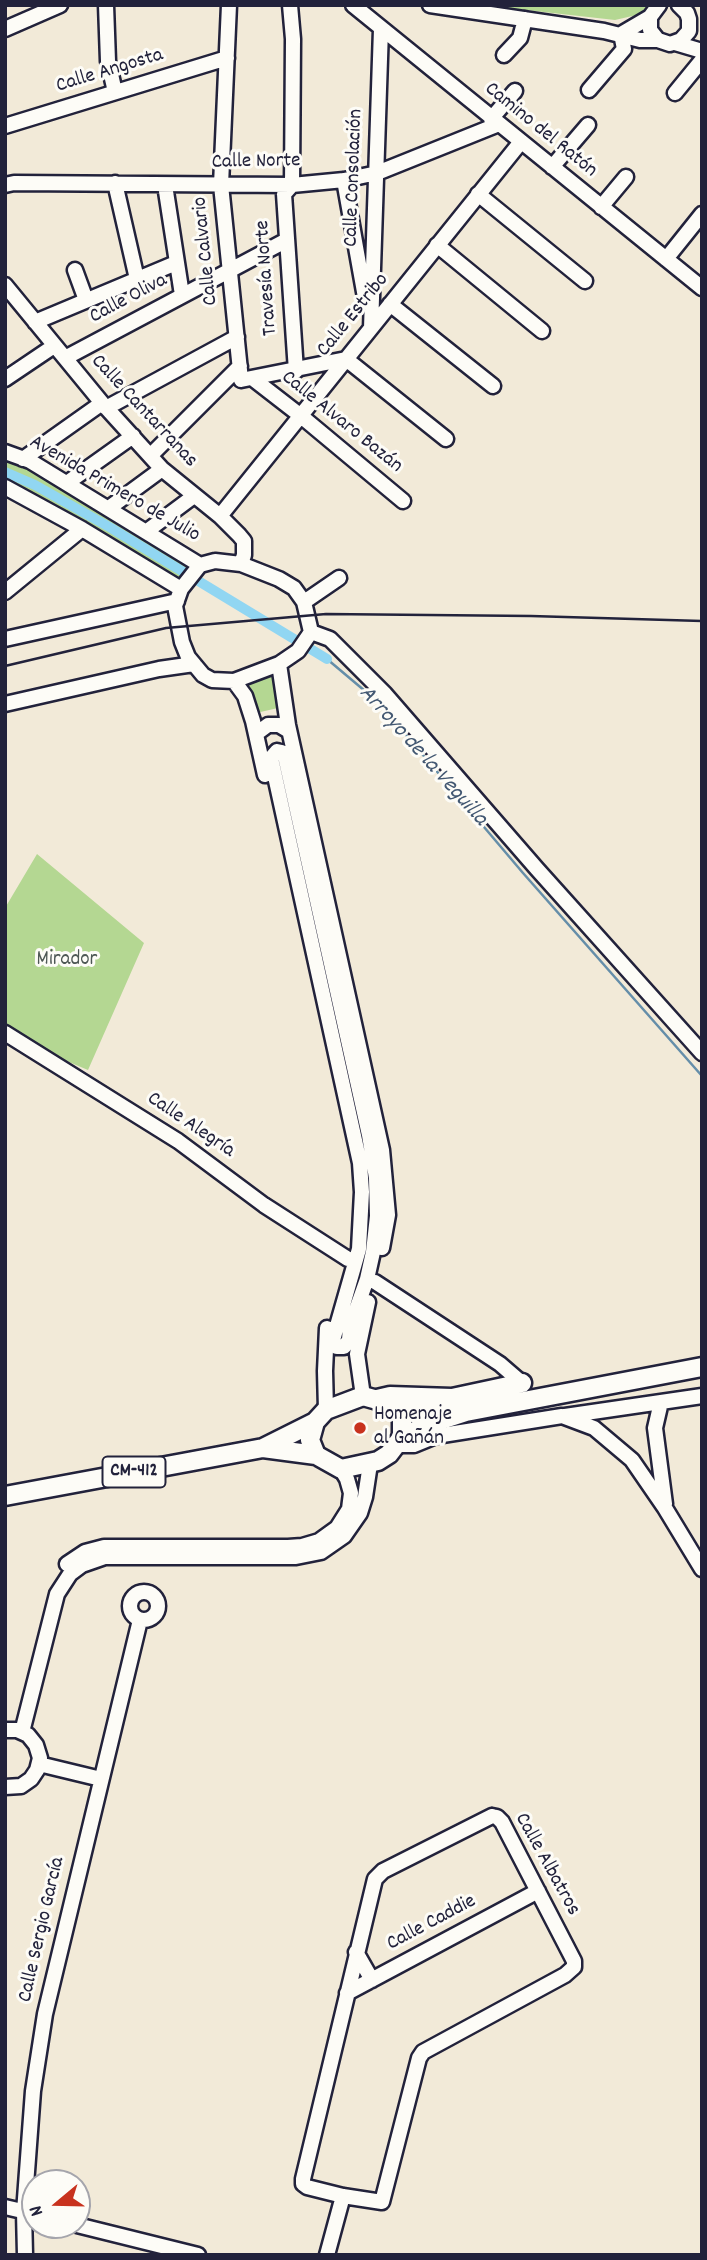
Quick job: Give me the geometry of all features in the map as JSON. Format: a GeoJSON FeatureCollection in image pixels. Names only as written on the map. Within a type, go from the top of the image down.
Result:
{"type":"FeatureCollection","features":[{"type":"Feature","properties":{"kind":"main road"},"geometry":{"type":"LineString","coordinates":[[341,1469],[378,1461],[400,1441],[432,1423],[466,1412],[702,1367]]}},
{"type":"Feature","properties":{"kind":"main road"},"geometry":{"type":"LineString","coordinates":[[375,1399],[390,1396],[452,1398],[522,1383]]}},
{"type":"Feature","properties":{"kind":"main road","name":"CM-412"},"geometry":{"type":"LineString","coordinates":[[263,1448],[344,1401],[375,1399]]}},
{"type":"Feature","properties":{"kind":"main road"},"geometry":{"type":"LineString","coordinates":[[375,1399],[408,1410],[466,1412]]}},
{"type":"Feature","properties":{"kind":"main road"},"geometry":{"type":"LineString","coordinates":[[375,1399],[402,1416],[400,1441]]}},
{"type":"Feature","properties":{"kind":"main road"},"geometry":{"type":"LineString","coordinates":[[316,1455],[310,1440],[320,1416]]}},
{"type":"Feature","properties":{"kind":"main road","name":"CM-412"},"geometry":{"type":"LineString","coordinates":[[5,1496],[263,1448],[316,1455],[341,1469]]}},
{"type":"Feature","properties":{"kind":"street"},"geometry":{"type":"LineString","coordinates":[[5,29],[60,5]]}},
{"type":"Feature","properties":{"kind":"street"},"geometry":{"type":"LineString","coordinates":[[106,5],[108,61],[115,92]]}},
{"type":"Feature","properties":{"kind":"street","name":"Calle Calvario"},"geometry":{"type":"LineString","coordinates":[[229,5],[221,186],[240,366]]}},
{"type":"Feature","properties":{"kind":"street","name":"Travesía Norte"},"geometry":{"type":"LineString","coordinates":[[290,5],[293,40],[292,185],[284,194],[296,370]]}},
{"type":"Feature","properties":{"kind":"street","name":"Camino del Ratón"},"geometry":{"type":"LineString","coordinates":[[353,5],[702,288]]}},
{"type":"Feature","properties":{"kind":"street"},"geometry":{"type":"LineString","coordinates":[[430,5],[476,8],[525,19],[621,34],[640,40],[675,43],[702,51]]}},
{"type":"Feature","properties":{"kind":"street"},"geometry":{"type":"LineString","coordinates":[[621,34],[657,8]]}},
{"type":"Feature","properties":{"kind":"street"},"geometry":{"type":"LineString","coordinates":[[657,8],[650,30],[658,40]]}},
{"type":"Feature","properties":{"kind":"street"},"geometry":{"type":"LineString","coordinates":[[675,43],[688,31],[688,8]]}},
{"type":"Feature","properties":{"kind":"street"},"geometry":{"type":"LineString","coordinates":[[504,55],[520,38],[525,19]]}},
{"type":"Feature","properties":{"kind":"street","name":"Calle Consolación"},"geometry":{"type":"LineString","coordinates":[[371,328],[381,29]]}},
{"type":"Feature","properties":{"kind":"street"},"geometry":{"type":"LineString","coordinates":[[688,31],[702,39]]}},
{"type":"Feature","properties":{"kind":"street"},"geometry":{"type":"LineString","coordinates":[[589,90],[624,48],[621,34]]}},
{"type":"Feature","properties":{"kind":"street","name":"Calle Angosta"},"geometry":{"type":"LineString","coordinates":[[5,126],[227,58]]}},
{"type":"Feature","properties":{"kind":"street"},"geometry":{"type":"LineString","coordinates":[[675,93],[702,60]]}},
{"type":"Feature","properties":{"kind":"street"},"geometry":{"type":"LineString","coordinates":[[495,122],[515,91]]}},
{"type":"Feature","properties":{"kind":"street","name":"Calle Norte"},"geometry":{"type":"LineString","coordinates":[[5,186],[14,183],[292,185],[344,180],[377,173],[495,122]]}},
{"type":"Feature","properties":{"kind":"street"},"geometry":{"type":"LineString","coordinates":[[552,167],[588,125]]}},
{"type":"Feature","properties":{"kind":"street","name":"Calle Estribo"},"geometry":{"type":"LineString","coordinates":[[220,516],[520,143]]}},
{"type":"Feature","properties":{"kind":"street"},"geometry":{"type":"LineString","coordinates":[[601,207],[626,177]]}},
{"type":"Feature","properties":{"kind":"street"},"geometry":{"type":"LineString","coordinates":[[344,180],[371,328]]}},
{"type":"Feature","properties":{"kind":"street"},"geometry":{"type":"LineString","coordinates":[[115,183],[137,279]]}},
{"type":"Feature","properties":{"kind":"street"},"geometry":{"type":"LineString","coordinates":[[165,185],[182,295]]}},
{"type":"Feature","properties":{"kind":"street"},"geometry":{"type":"LineString","coordinates":[[478,194],[585,281]]}},
{"type":"Feature","properties":{"kind":"street"},"geometry":{"type":"LineString","coordinates":[[666,259],[702,214]]}},
{"type":"Feature","properties":{"kind":"street","name":"Calle Oliva"},"geometry":{"type":"LineString","coordinates":[[65,358],[287,240]]}},
{"type":"Feature","properties":{"kind":"street"},"geometry":{"type":"LineString","coordinates":[[437,245],[542,331]]}},
{"type":"Feature","properties":{"kind":"street"},"geometry":{"type":"LineString","coordinates":[[36,322],[176,263]]}},
{"type":"Feature","properties":{"kind":"street"},"geometry":{"type":"LineString","coordinates":[[75,270],[86,300]]}},
{"type":"Feature","properties":{"kind":"street","name":"Calle Cantarranas"},"geometry":{"type":"LineString","coordinates":[[5,285],[104,406],[132,436],[163,469],[220,516],[244,541],[241,564]]}},
{"type":"Feature","properties":{"kind":"street"},"geometry":{"type":"LineString","coordinates":[[390,304],[493,386]]}},
{"type":"Feature","properties":{"kind":"street"},"geometry":{"type":"LineString","coordinates":[[23,458],[104,406],[237,337]]}},
{"type":"Feature","properties":{"kind":"street"},"geometry":{"type":"LineString","coordinates":[[5,379],[54,345]]}},
{"type":"Feature","properties":{"kind":"street"},"geometry":{"type":"LineString","coordinates":[[252,378],[346,359],[446,439]]}},
{"type":"Feature","properties":{"kind":"street"},"geometry":{"type":"LineString","coordinates":[[151,456],[240,366]]}},
{"type":"Feature","properties":{"kind":"street","name":"Calle Alvaro Bazán"},"geometry":{"type":"LineString","coordinates":[[240,366],[241,380],[252,378],[403,501]]}},
{"type":"Feature","properties":{"kind":"street"},"geometry":{"type":"LineString","coordinates":[[67,483],[132,436]]}},
{"type":"Feature","properties":{"kind":"street","name":"Avenida Primero de Julio"},"geometry":{"type":"LineString","coordinates":[[5,452],[23,458],[67,483],[200,565]]}},
{"type":"Feature","properties":{"kind":"street"},"geometry":{"type":"LineString","coordinates":[[108,508],[163,469]]}},
{"type":"Feature","properties":{"kind":"street"},"geometry":{"type":"LineString","coordinates":[[7,490],[82,529],[179,595]]}},
{"type":"Feature","properties":{"kind":"street"},"geometry":{"type":"LineString","coordinates":[[147,531],[194,496]]}},
{"type":"Feature","properties":{"kind":"street"},"geometry":{"type":"LineString","coordinates":[[5,592],[82,529]]}},
{"type":"Feature","properties":{"kind":"street"},"geometry":{"type":"LineString","coordinates":[[215,561],[241,564],[294,588],[304,602],[311,632],[298,652],[279,664],[233,681],[212,680],[203,675],[194,664],[183,642],[175,606],[179,595],[200,565],[215,561]]}},
{"type":"Feature","properties":{"kind":"street"},"geometry":{"type":"LineString","coordinates":[[304,602],[339,578]]}},
{"type":"Feature","properties":{"kind":"street"},"geometry":{"type":"LineString","coordinates":[[7,637],[179,595]]}},
{"type":"Feature","properties":{"kind":"street"},"geometry":{"type":"LineString","coordinates":[[311,632],[330,639],[385,694],[537,869],[702,1052]]}},
{"type":"Feature","properties":{"kind":"street"},"geometry":{"type":"LineString","coordinates":[[159,670],[177,655],[183,642]]}},
{"type":"Feature","properties":{"kind":"street"},"geometry":{"type":"LineString","coordinates":[[5,704],[194,664]]}},
{"type":"Feature","properties":{"kind":"street"},"geometry":{"type":"LineString","coordinates":[[279,664],[289,731],[382,1150],[388,1215],[376,1282],[364,1316],[357,1354],[375,1399]]}},
{"type":"Feature","properties":{"kind":"street"},"geometry":{"type":"LineString","coordinates":[[233,681],[245,696],[256,734],[353,1181],[353,1219],[348,1259],[328,1320],[320,1416]]}},
{"type":"Feature","properties":{"kind":"street"},"geometry":{"type":"LineString","coordinates":[[256,734],[268,725],[279,724],[289,731]]}},
{"type":"Feature","properties":{"kind":"street"},"geometry":{"type":"LineString","coordinates":[[277,751],[285,756],[369,1135],[376,1178],[377,1216],[373,1252],[350,1328],[349,1340],[344,1347],[337,1347],[333,1340],[359,1249],[362,1192],[360,1163],[271,758],[277,751]]}},
{"type":"Feature","properties":{"kind":"street","name":"Calle Alegría"},"geometry":{"type":"LineString","coordinates":[[5,1033],[178,1140],[264,1205],[348,1259]]}},
{"type":"Feature","properties":{"kind":"street"},"geometry":{"type":"LineString","coordinates":[[376,1282],[500,1364],[522,1383]]}},
{"type":"Feature","properties":{"kind":"street"},"geometry":{"type":"LineString","coordinates":[[400,1441],[414,1445],[436,1436],[702,1396]]}},
{"type":"Feature","properties":{"kind":"street"},"geometry":{"type":"LineString","coordinates":[[661,1402],[655,1428],[665,1507]]}},
{"type":"Feature","properties":{"kind":"street"},"geometry":{"type":"LineString","coordinates":[[562,1416],[594,1428],[632,1460],[665,1507],[702,1569]]}},
{"type":"Feature","properties":{"kind":"street"},"geometry":{"type":"LineString","coordinates":[[14,1731],[57,1594],[70,1574],[82,1565],[105,1557],[296,1557],[321,1552],[344,1536],[360,1513],[370,1464]]}},
{"type":"Feature","properties":{"kind":"street"},"geometry":{"type":"LineString","coordinates":[[14,1731],[49,1591],[59,1573],[76,1557],[104,1547],[275,1547],[310,1544],[327,1537],[337,1528],[349,1509],[350,1486],[341,1469]]}},
{"type":"Feature","properties":{"kind":"street","name":"Calle Sergio García"},"geometry":{"type":"LineString","coordinates":[[31,2169],[38,2052],[51,1984],[140,1620]]}},
{"type":"Feature","properties":{"kind":"street"},"geometry":{"type":"LineString","coordinates":[[5,1802],[7,1787],[26,1783],[39,1764],[36,1745],[14,1731]]}},
{"type":"Feature","properties":{"kind":"street"},"geometry":{"type":"LineString","coordinates":[[39,1764],[101,1779]]}},
{"type":"Feature","properties":{"kind":"street","name":"Calle Albatros"},"geometry":{"type":"LineString","coordinates":[[489,1817],[498,1817],[538,1891],[574,1961],[573,1970],[423,2052],[419,2058],[383,2201],[379,2203],[307,2187],[303,2181],[346,1993],[377,1876],[489,1817]]}},
{"type":"Feature","properties":{"kind":"street","name":"Calle Caddie"},"geometry":{"type":"LineString","coordinates":[[346,1993],[538,1891]]}},
{"type":"Feature","properties":{"kind":"street"},"geometry":{"type":"LineString","coordinates":[[356,1952],[372,1980]]}},
{"type":"Feature","properties":{"kind":"street"},"geometry":{"type":"LineString","coordinates":[[327,2255],[343,2196]]}},
{"type":"Feature","properties":{"kind":"street"},"geometry":{"type":"LineString","coordinates":[[91,2228],[198,2255]]}},
{"type":"Feature","properties":{"kind":"green space"},"geometry":{"type":"Polygon","coordinates":[[[509,5],[645,5],[647,10],[615,20],[508,8],[509,5]]]}},
{"type":"Feature","properties":{"kind":"green space"},"geometry":{"type":"Polygon","coordinates":[[[5,459],[30,469],[189,564],[178,582],[42,499],[5,480],[5,459]]]}},
{"type":"Feature","properties":{"kind":"green space"},"geometry":{"type":"Polygon","coordinates":[[[272,675],[278,708],[256,713],[243,687],[272,675]]]}},
{"type":"Feature","properties":{"kind":"green space","name":"Mirador"},"geometry":{"type":"Polygon","coordinates":[[[37,854],[144,943],[88,1070],[14,1039],[5,1030],[5,908],[37,854]]]}},
{"type":"Feature","properties":{"kind":"waterway","name":"Arroyo de la Veguilla"},"geometry":{"type":"LineString","coordinates":[[5,472],[35,485],[111,528],[327,659]]}},
{"type":"Feature","properties":{"kind":"waterway","name":"Arroyo de la Veguilla"},"geometry":{"type":"LineString","coordinates":[[327,659],[378,702],[523,873],[702,1076]]}},
{"type":"Feature","properties":{"kind":"railway"},"geometry":{"type":"LineString","coordinates":[[5,666],[166,628],[326,614],[702,621]]}},
{"type":"Feature","properties":{"kind":"place","name":"Homenaje al Gañán"},"geometry":{"type":"Point","coordinates":[360,1428]}}]}
